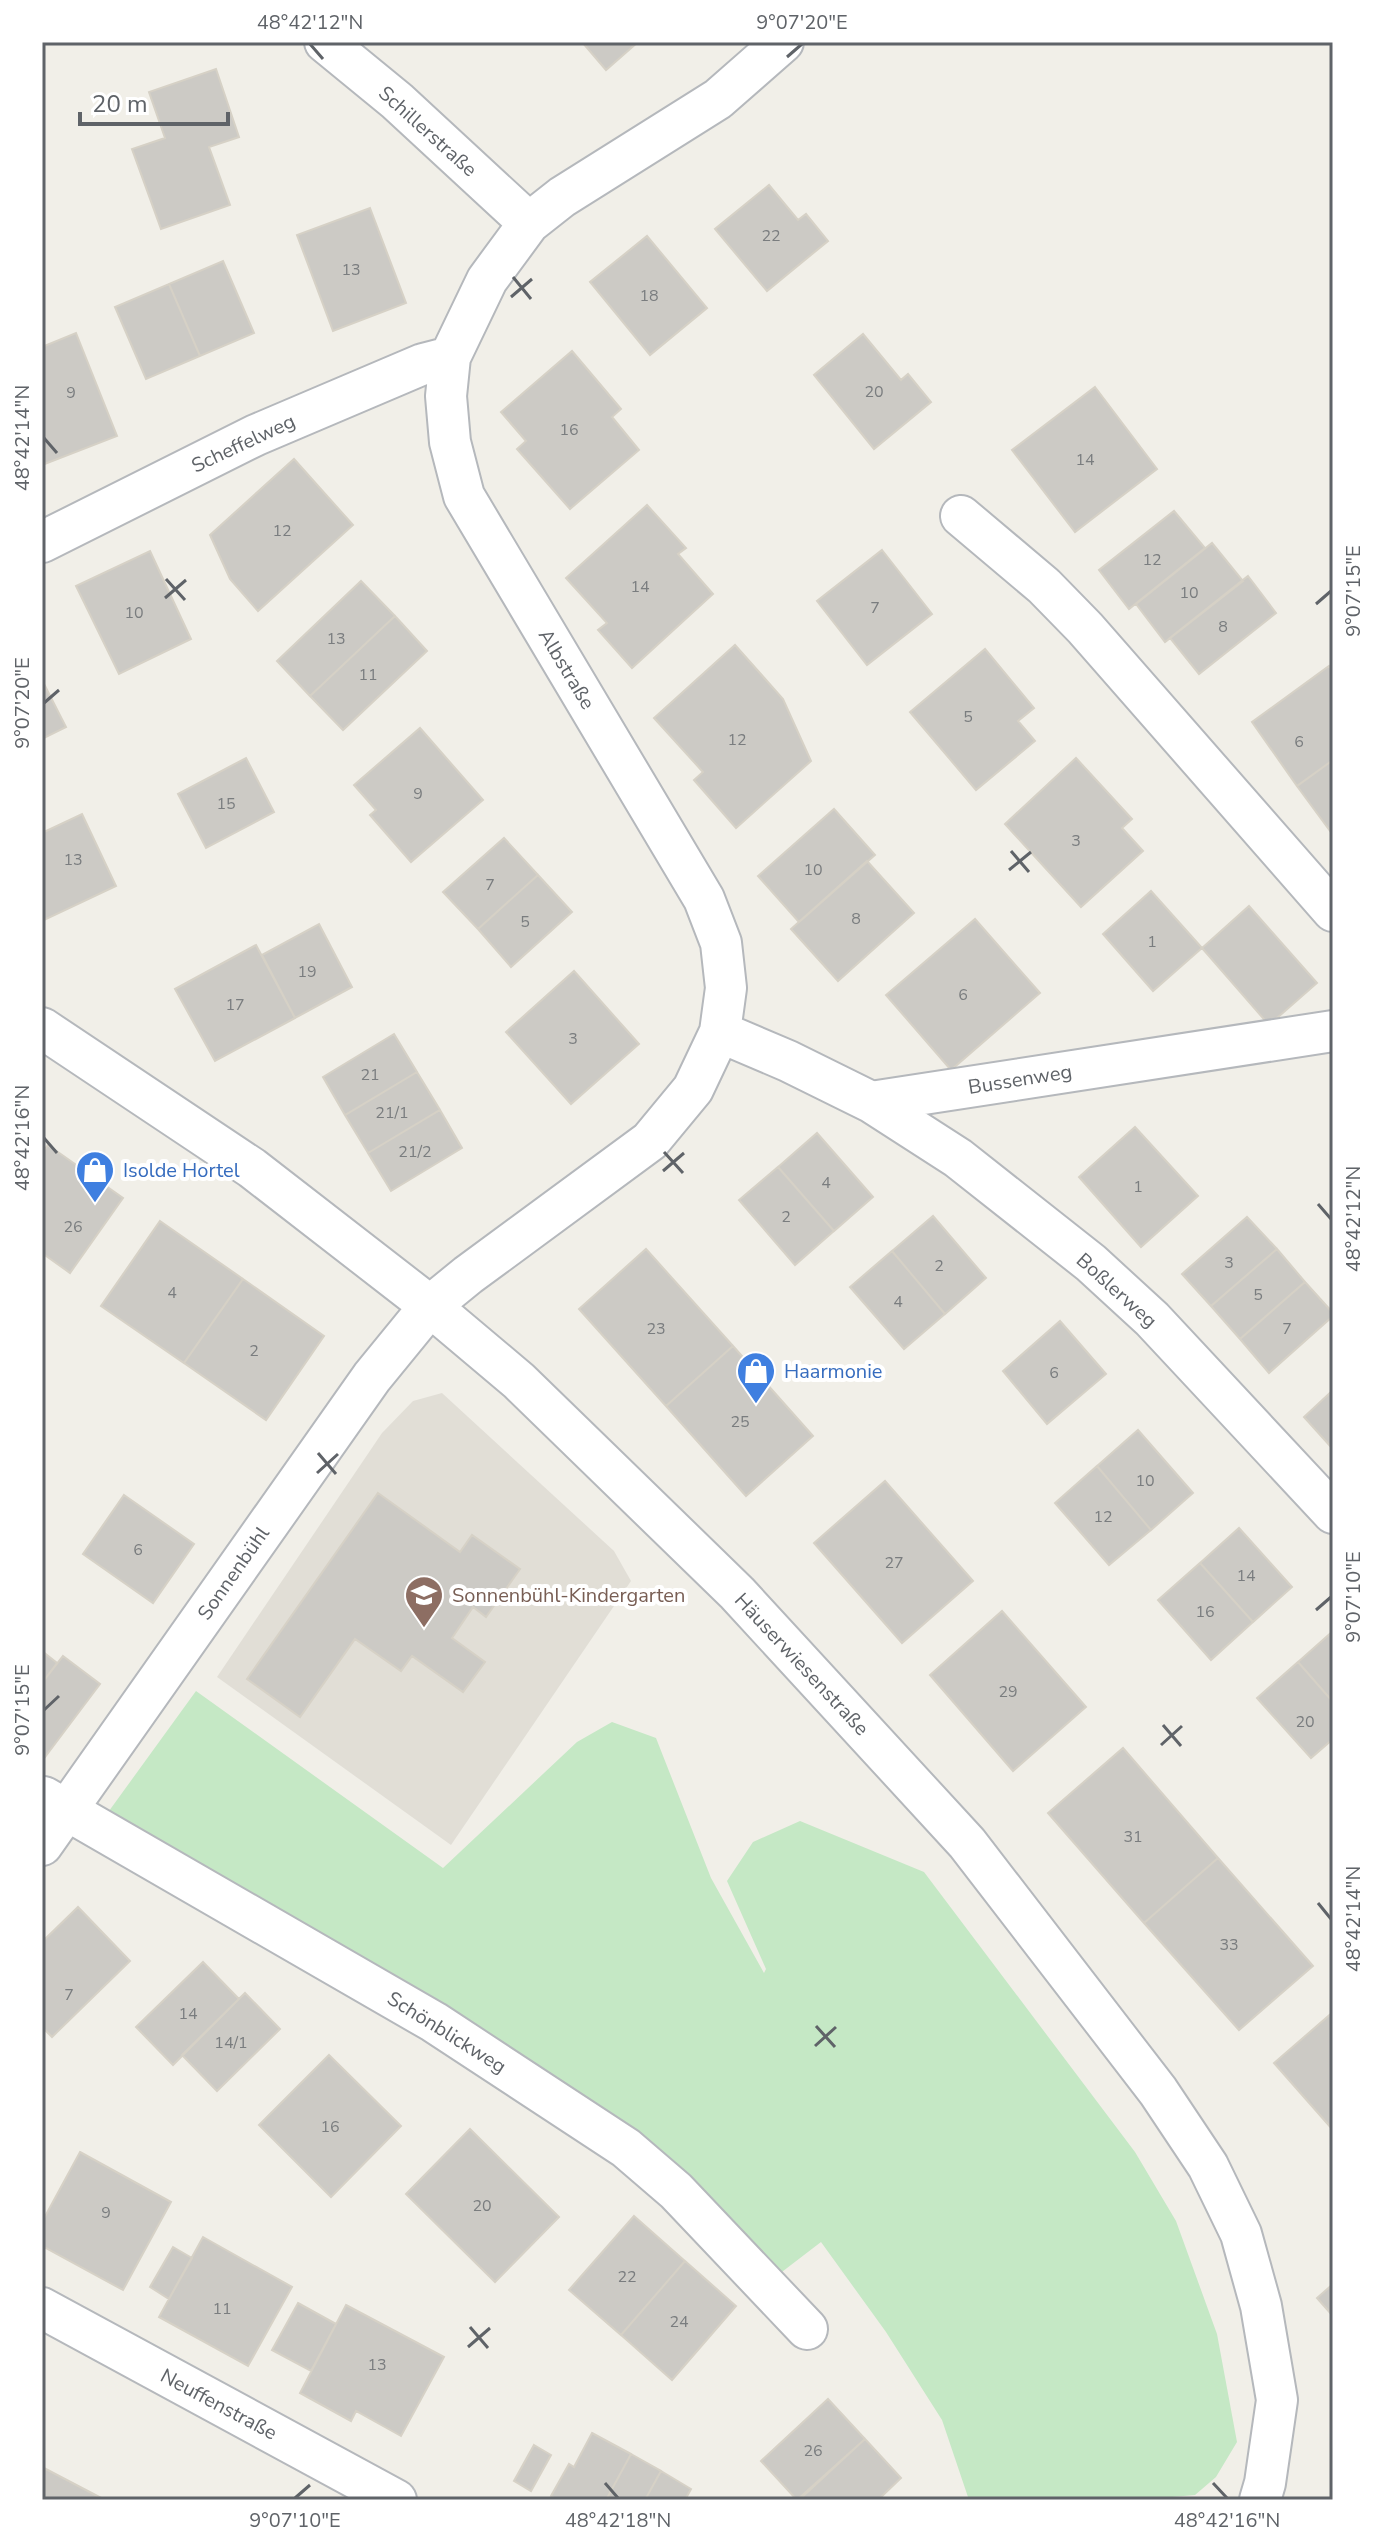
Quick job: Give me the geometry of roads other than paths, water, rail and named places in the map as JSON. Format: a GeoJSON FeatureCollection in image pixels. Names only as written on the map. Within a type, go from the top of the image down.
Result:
{"type":"FeatureCollection","features":[{"type":"Feature","properties":{"kind":"street","name":"Schillerstraße"},"geometry":{"type":"LineString","coordinates":[[325,42],[397,101],[529,223]]}},
{"type":"Feature","properties":{"kind":"street","name":"Albstraße"},"geometry":{"type":"LineString","coordinates":[[430,1306],[650,1141],[693,1089],[720,1032],[726,988],[721,943],[704,899],[464,496],[450,442],[446,396],[450,357],[487,280],[529,223],[562,197],[718,99],[783,42]]}},
{"type":"Feature","properties":{"kind":"street","name":"Scheffelweg"},"geometry":{"type":"LineString","coordinates":[[42,542],[256,435],[423,364],[450,357]]}},
{"type":"Feature","properties":{"kind":"street"},"geometry":{"type":"LineString","coordinates":[[961,516],[1044,586],[1085,628],[1333,911]]}},
{"type":"Feature","properties":{"kind":"street","name":"Häuserwiesenstraße"},"geometry":{"type":"LineString","coordinates":[[42,1028],[252,1168],[430,1306],[519,1381],[758,1616],[967,1843],[1158,2091],[1208,2166],[1241,2234],[1261,2306],[1277,2400],[1260,2500]]}},
{"type":"Feature","properties":{"kind":"street","name":"Bussenweg"},"geometry":{"type":"LineString","coordinates":[[871,1102],[1333,1031]]}},
{"type":"Feature","properties":{"kind":"street"},"geometry":{"type":"LineString","coordinates":[[720,1032],[871,1102]]}},
{"type":"Feature","properties":{"kind":"street","name":"Boßlerweg"},"geometry":{"type":"LineString","coordinates":[[871,1102],[958,1158],[1091,1263],[1152,1319],[1333,1513]]}},
{"type":"Feature","properties":{"kind":"street","name":"Sonnenbühl"},"geometry":{"type":"LineString","coordinates":[[42,1845],[54,1802],[372,1377],[430,1306]]}},
{"type":"Feature","properties":{"kind":"street","name":"Schönblickweg"},"geometry":{"type":"LineString","coordinates":[[54,1802],[434,2022],[626,2148],[676,2191],[807,2329]]}},
{"type":"Feature","properties":{"kind":"street","name":"Neuffenstraße"},"geometry":{"type":"LineString","coordinates":[[42,2308],[396,2500]]}},
{"type":"Feature","properties":{"kind":"place","name":"Isolde Hortel"},"geometry":{"type":"Point","coordinates":[95,1204]}},
{"type":"Feature","properties":{"kind":"place","name":"Haarmonie"},"geometry":{"type":"Point","coordinates":[756,1405]}},
{"type":"Feature","properties":{"kind":"place","name":"Sonnenbühl-Kindergarten"},"geometry":{"type":"Point","coordinates":[424,1629]}}]}
